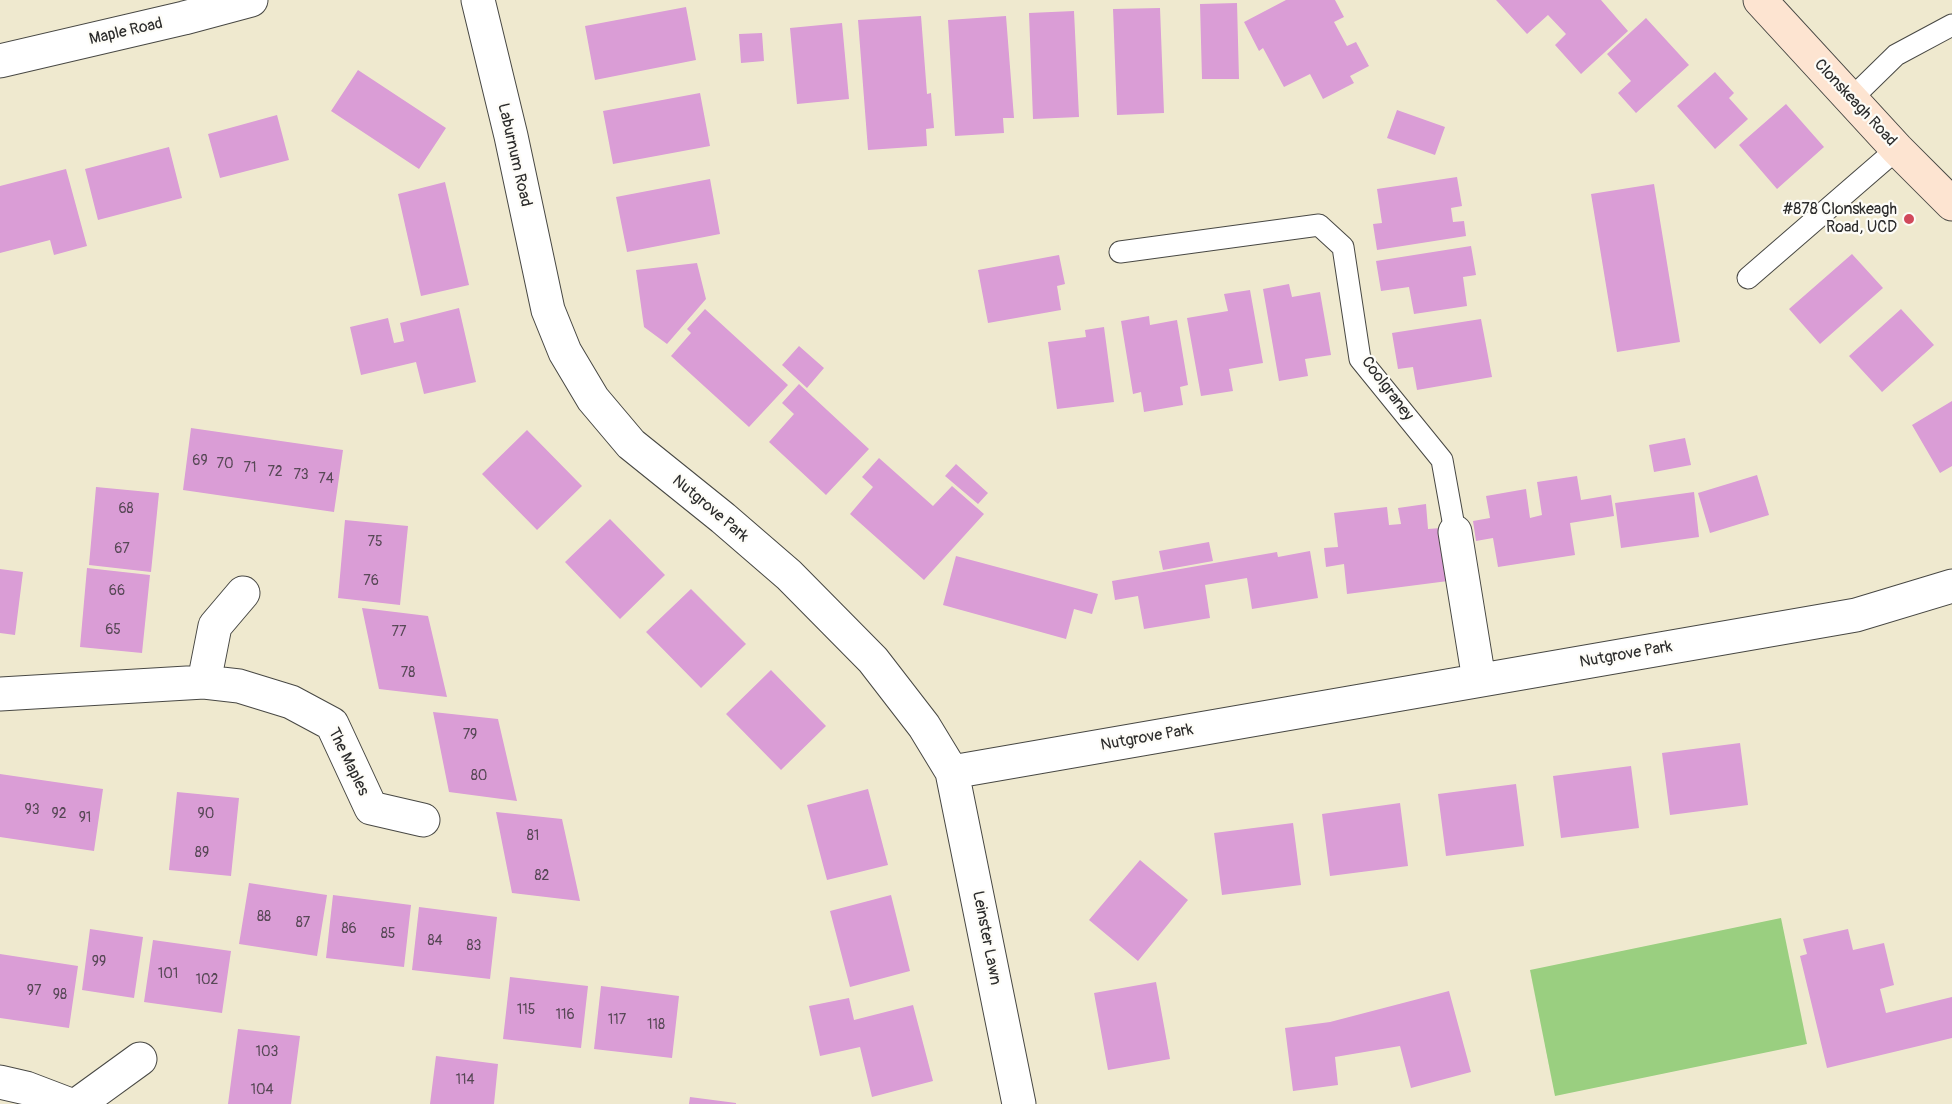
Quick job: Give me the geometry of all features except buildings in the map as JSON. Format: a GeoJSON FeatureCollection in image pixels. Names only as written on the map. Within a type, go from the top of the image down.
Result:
{"type":"FeatureCollection","features":[{"type":"Feature","properties":{"kind":"main road","name":"Clonskeagh Road"},"geometry":{"type":"LineString","coordinates":[[1765,1],[1897,149],[1952,204]]}},
{"type":"Feature","properties":{"kind":"street","name":"Maple Road"},"geometry":{"type":"LineString","coordinates":[[0,61],[251,0]]}},
{"type":"Feature","properties":{"kind":"street","name":"Laburnum Road"},"geometry":{"type":"LineString","coordinates":[[478,0],[548,310]]}},
{"type":"Feature","properties":{"kind":"street","name":"Nutgrove Park"},"geometry":{"type":"LineString","coordinates":[[548,310],[564,352],[593,399],[631,444],[789,575],[873,660],[924,726],[952,772],[1856,615],[1952,586]]}},
{"type":"Feature","properties":{"kind":"street","name":"Coolgraney"},"geometry":{"type":"LineString","coordinates":[[1455,532],[1479,680]]}},
{"type":"Feature","properties":{"kind":"street"},"geometry":{"type":"LineString","coordinates":[[204,682],[215,626],[243,593]]}},
{"type":"Feature","properties":{"kind":"street","name":"The Maples"},"geometry":{"type":"LineString","coordinates":[[0,694],[204,682],[239,686],[291,702],[332,724],[371,808],[423,820]]}},
{"type":"Feature","properties":{"kind":"street","name":"Leinster Lawn"},"geometry":{"type":"LineString","coordinates":[[952,772],[1019,1104]]}},
{"type":"Feature","properties":{"kind":"street"},"geometry":{"type":"LineString","coordinates":[[78,1104],[140,1059]]}},
{"type":"Feature","properties":{"kind":"street"},"geometry":{"type":"LineString","coordinates":[[0,1082],[69,1104]]}},
{"type":"Feature","properties":{"kind":"lane"},"geometry":{"type":"LineString","coordinates":[[1851,99],[1896,55],[1952,25]]}},
{"type":"Feature","properties":{"kind":"lane"},"geometry":{"type":"LineString","coordinates":[[1748,278],[1897,149]]}},
{"type":"Feature","properties":{"kind":"lane","name":"Coolgraney"},"geometry":{"type":"LineString","coordinates":[[1120,252],[1319,225],[1343,247],[1360,359],[1442,460],[1455,532]]}},
{"type":"Feature","properties":{"kind":"green space"},"geometry":{"type":"Polygon","coordinates":[[[1781,918],[1807,1044],[1555,1096],[1530,970],[1781,918]]]}},
{"type":"Feature","properties":{"kind":"place","name":"#878 Clonskeagh Road, UCD"},"geometry":{"type":"Point","coordinates":[1909,219]}}]}
